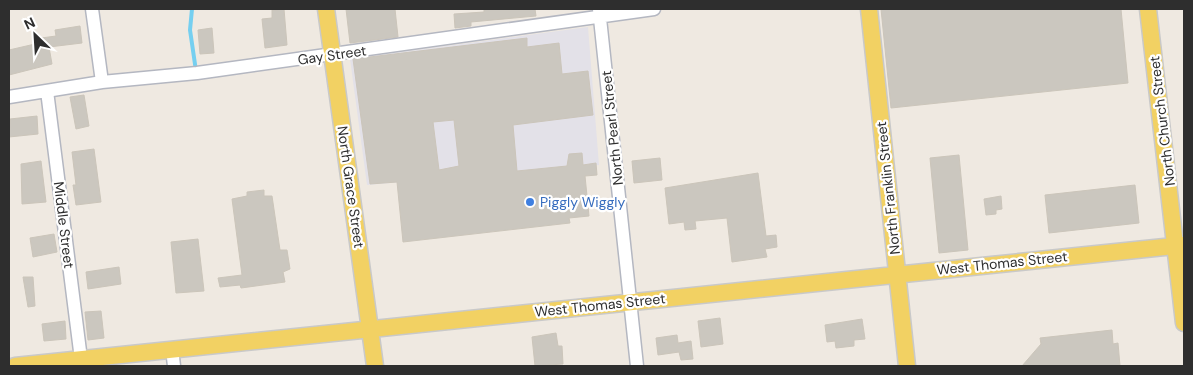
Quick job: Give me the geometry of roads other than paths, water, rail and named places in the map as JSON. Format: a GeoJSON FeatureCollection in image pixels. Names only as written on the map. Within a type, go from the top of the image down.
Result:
{"type":"FeatureCollection","features":[{"type":"Feature","properties":{"kind":"main road","name":"North Grace Street"},"geometry":{"type":"LineString","coordinates":[[326,9],[372,328],[375,366]]}},
{"type":"Feature","properties":{"kind":"main road","name":"North Franklin Street"},"geometry":{"type":"LineString","coordinates":[[869,9],[907,366]]}},
{"type":"Feature","properties":{"kind":"main road","name":"North Church Street"},"geometry":{"type":"LineString","coordinates":[[1148,9],[1180,245],[1184,323]]}},
{"type":"Feature","properties":{"kind":"main road","name":"West Thomas Street"},"geometry":{"type":"LineString","coordinates":[[15,366],[1180,245]]}},
{"type":"Feature","properties":{"kind":"street"},"geometry":{"type":"LineString","coordinates":[[92,9],[102,82]]}},
{"type":"Feature","properties":{"kind":"street","name":"Gay Street"},"geometry":{"type":"LineString","coordinates":[[9,97],[102,82],[197,73],[332,55],[600,13],[654,9]]}},
{"type":"Feature","properties":{"kind":"street","name":"North Pearl Street"},"geometry":{"type":"LineString","coordinates":[[600,13],[637,366]]}},
{"type":"Feature","properties":{"kind":"street","name":"Middle Street"},"geometry":{"type":"LineString","coordinates":[[48,91],[81,359]]}},
{"type":"Feature","properties":{"kind":"street"},"geometry":{"type":"LineString","coordinates":[[172,349],[174,366]]}},
{"type":"Feature","properties":{"kind":"waterway"},"geometry":{"type":"LineString","coordinates":[[192,9],[190,30],[196,71]]}},
{"type":"Feature","properties":{"kind":"place","name":"Piggly Wiggly"},"geometry":{"type":"Point","coordinates":[530,202]}}]}
